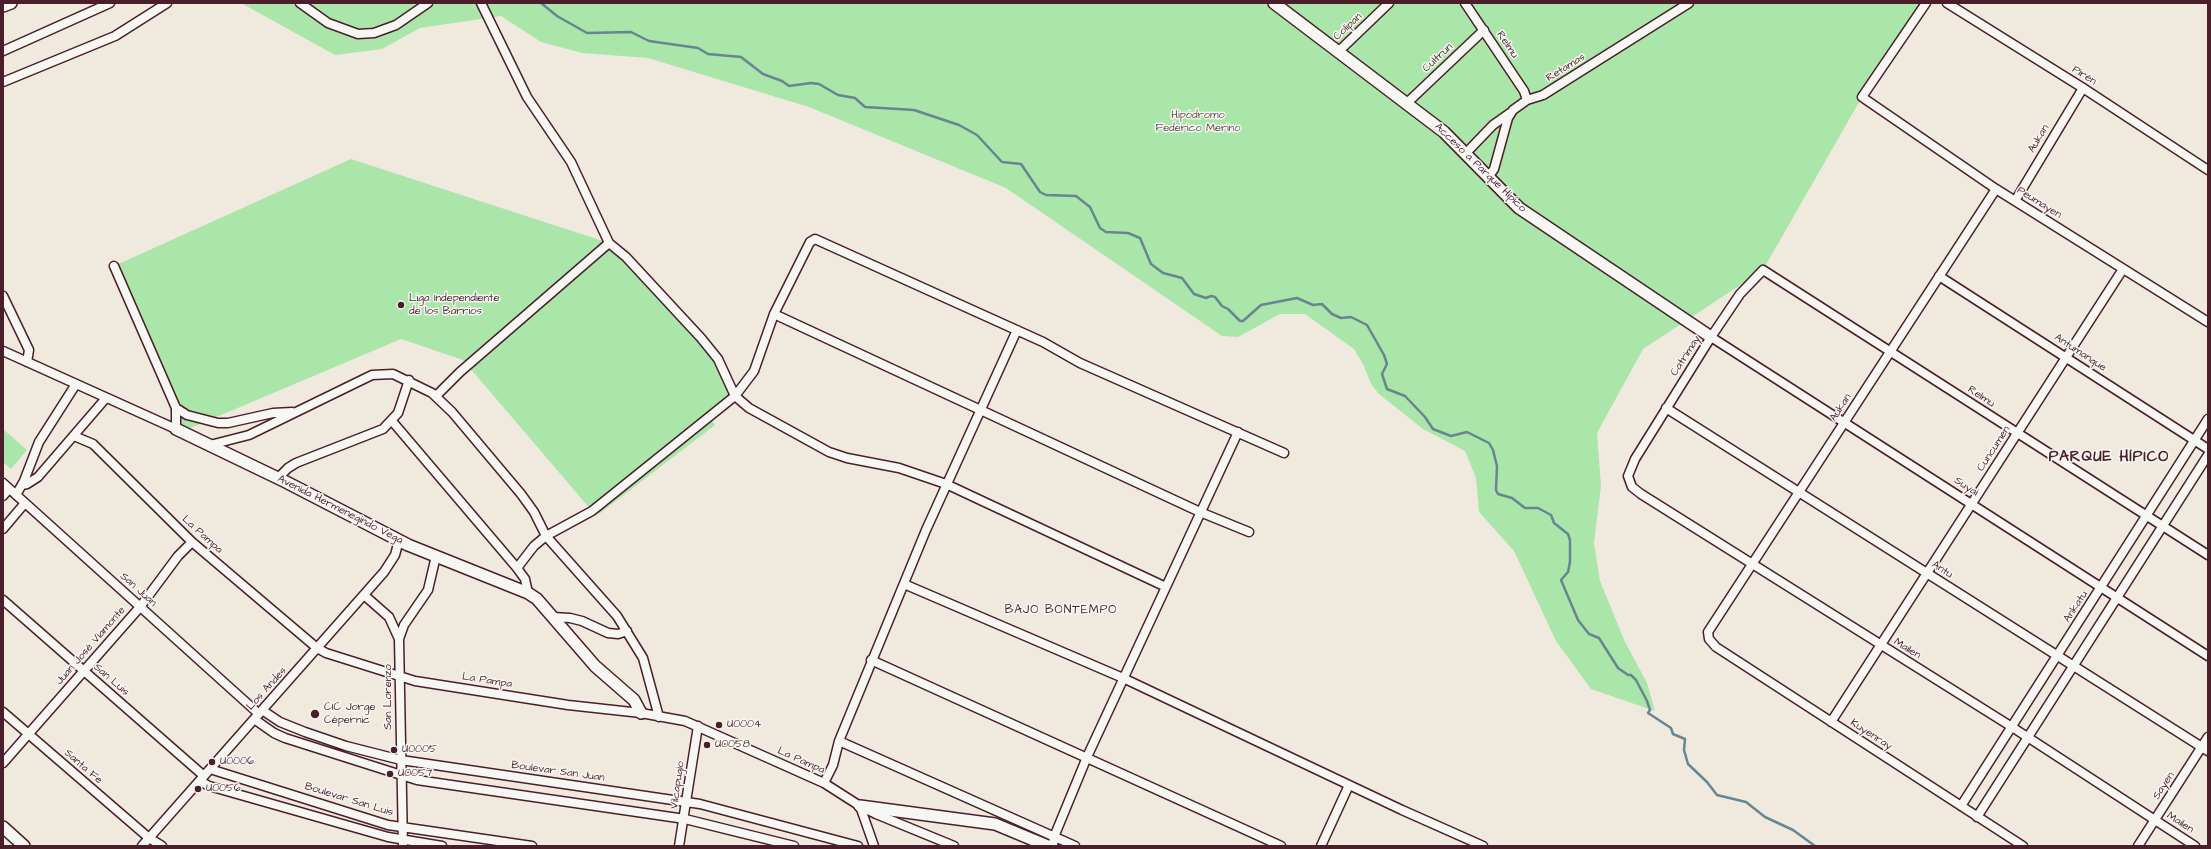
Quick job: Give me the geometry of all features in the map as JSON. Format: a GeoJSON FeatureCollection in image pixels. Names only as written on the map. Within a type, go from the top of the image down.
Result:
{"type":"FeatureCollection","features":[{"type":"Feature","properties":{"kind":"street"},"geometry":{"type":"LineString","coordinates":[[3,6],[11,3]]}},
{"type":"Feature","properties":{"kind":"street"},"geometry":{"type":"LineString","coordinates":[[3,50],[110,3]]}},
{"type":"Feature","properties":{"kind":"street"},"geometry":{"type":"LineString","coordinates":[[3,82],[115,36],[167,3]]}},
{"type":"Feature","properties":{"kind":"street"},"geometry":{"type":"LineString","coordinates":[[300,3],[328,23],[358,34],[374,33],[396,25],[428,3]]}},
{"type":"Feature","properties":{"kind":"street"},"geometry":{"type":"LineString","coordinates":[[481,3],[527,97],[571,162],[609,243],[626,257],[701,338],[718,359],[735,396],[749,408],[829,452],[847,458],[899,468],[946,484],[1166,587]]}},
{"type":"Feature","properties":{"kind":"street","name":"Acceso a Parque Hípico"},"geometry":{"type":"LineString","coordinates":[[1274,3],[1408,102],[1455,141],[1519,208],[1711,337]]}},
{"type":"Feature","properties":{"kind":"street","name":"Colipan"},"geometry":{"type":"LineString","coordinates":[[1339,51],[1389,3]]}},
{"type":"Feature","properties":{"kind":"street","name":"Relmu"},"geometry":{"type":"LineString","coordinates":[[1465,3],[1524,91],[1527,100]]}},
{"type":"Feature","properties":{"kind":"street","name":"Retamas"},"geometry":{"type":"LineString","coordinates":[[1466,153],[1493,125],[1527,100],[1543,95],[1689,3]]}},
{"type":"Feature","properties":{"kind":"street","name":"Peumayen"},"geometry":{"type":"LineString","coordinates":[[1926,3],[1862,97],[2014,201],[2208,322]]}},
{"type":"Feature","properties":{"kind":"street","name":"Pirén"},"geometry":{"type":"LineString","coordinates":[[1947,3],[2083,88],[2208,170]]}},
{"type":"Feature","properties":{"kind":"street","name":"Cultrun"},"geometry":{"type":"LineString","coordinates":[[1408,102],[1484,30]]}},
{"type":"Feature","properties":{"kind":"street","name":"Aukan"},"geometry":{"type":"LineString","coordinates":[[2014,201],[2083,88]]}},
{"type":"Feature","properties":{"kind":"street"},"geometry":{"type":"LineString","coordinates":[[1489,176],[1494,169],[1511,113]]}},
{"type":"Feature","properties":{"kind":"street","name":"Aukan"},"geometry":{"type":"LineString","coordinates":[[1709,639],[1708,632],[1752,563],[1845,423],[1996,189]]}},
{"type":"Feature","properties":{"kind":"street"},"geometry":{"type":"LineString","coordinates":[[517,568],[534,546],[546,536],[592,511],[735,396],[754,371],[774,314],[810,242],[815,239],[1017,330],[1080,363],[1284,453]]}},
{"type":"Feature","properties":{"kind":"street"},"geometry":{"type":"LineString","coordinates":[[436,396],[460,372],[609,243]]}},
{"type":"Feature","properties":{"kind":"street"},"geometry":{"type":"LineString","coordinates":[[114,266],[176,408],[176,429]]}},
{"type":"Feature","properties":{"kind":"street","name":"Cuncumen"},"geometry":{"type":"LineString","coordinates":[[1831,722],[2123,269]]}},
{"type":"Feature","properties":{"kind":"street","name":"Relmu"},"geometry":{"type":"LineString","coordinates":[[1763,270],[2208,555]]}},
{"type":"Feature","properties":{"kind":"street","name":"Catrimay"},"geometry":{"type":"LineString","coordinates":[[1634,460],[1711,337],[1740,294],[1763,270]]}},
{"type":"Feature","properties":{"kind":"street","name":"Antumanque"},"geometry":{"type":"LineString","coordinates":[[1939,276],[2208,449]]}},
{"type":"Feature","properties":{"kind":"street"},"geometry":{"type":"LineString","coordinates":[[3,296],[29,350],[27,362]]}},
{"type":"Feature","properties":{"kind":"street"},"geometry":{"type":"LineString","coordinates":[[774,314],[980,408],[1200,512],[1249,532]]}},
{"type":"Feature","properties":{"kind":"street"},"geometry":{"type":"LineString","coordinates":[[824,783],[833,765],[838,741],[871,660],[946,484],[1017,330]]}},
{"type":"Feature","properties":{"kind":"street","name":"Suyai"},"geometry":{"type":"LineString","coordinates":[[1711,337],[2208,656]]}},
{"type":"Feature","properties":{"kind":"street","name":"Avenida Hermenegindo Vega"},"geometry":{"type":"LineString","coordinates":[[3,351],[210,445],[399,540],[528,593],[537,599],[595,666],[634,700],[641,713]]}},
{"type":"Feature","properties":{"kind":"street"},"geometry":{"type":"LineString","coordinates":[[210,445],[249,435],[372,375],[393,374],[409,380],[436,396],[452,412],[521,494],[534,512],[546,536],[617,616],[643,658],[658,717]]}},
{"type":"Feature","properties":{"kind":"street"},"geometry":{"type":"LineString","coordinates":[[278,478],[288,468],[296,463],[369,436],[383,429],[398,413],[409,380]]}},
{"type":"Feature","properties":{"kind":"street"},"geometry":{"type":"LineString","coordinates":[[16,495],[22,485],[39,442],[76,384]]}},
{"type":"Feature","properties":{"kind":"street"},"geometry":{"type":"LineString","coordinates":[[22,485],[27,484],[38,477],[106,398]]}},
{"type":"Feature","properties":{"kind":"street"},"geometry":{"type":"LineString","coordinates":[[176,408],[187,415],[218,423],[228,423],[274,413],[295,412]]}},
{"type":"Feature","properties":{"kind":"street","name":"Antu"},"geometry":{"type":"LineString","coordinates":[[1666,408],[1927,574],[2058,654],[2205,749]]}},
{"type":"Feature","properties":{"kind":"street","name":"Ankatu"},"geometry":{"type":"LineString","coordinates":[[1961,806],[2147,517],[2208,419]]}},
{"type":"Feature","properties":{"kind":"street"},"geometry":{"type":"LineString","coordinates":[[392,421],[517,568],[525,579],[528,593]]}},
{"type":"Feature","properties":{"kind":"street"},"geometry":{"type":"LineString","coordinates":[[1051,842],[1087,757],[1123,678],[1238,432]]}},
{"type":"Feature","properties":{"kind":"street","name":"La Pampa"},"geometry":{"type":"LineString","coordinates":[[74,436],[93,444],[192,542],[317,648],[326,653],[399,677],[561,704],[641,713],[685,722],[698,726],[824,783],[860,806],[954,846]]}},
{"type":"Feature","properties":{"kind":"street"},"geometry":{"type":"LineString","coordinates":[[1977,816],[2208,455]]}},
{"type":"Feature","properties":{"kind":"street","name":"Mailen"},"geometry":{"type":"LineString","coordinates":[[1634,460],[1628,476],[1632,487],[1880,645],[2028,737],[2195,846]]}},
{"type":"Feature","properties":{"kind":"street","name":"San Juan"},"geometry":{"type":"LineString","coordinates":[[3,483],[259,714]]}},
{"type":"Feature","properties":{"kind":"street"},"geometry":{"type":"LineString","coordinates":[[3,496],[10,489]]}},
{"type":"Feature","properties":{"kind":"street"},"geometry":{"type":"LineString","coordinates":[[3,528],[25,503]]}},
{"type":"Feature","properties":{"kind":"street","name":"Los Andes"},"geometry":{"type":"LineString","coordinates":[[142,846],[384,572],[395,555],[399,540]]}},
{"type":"Feature","properties":{"kind":"street","name":"Juan José Viamonte"},"geometry":{"type":"LineString","coordinates":[[3,763],[140,607],[178,556],[192,542]]}},
{"type":"Feature","properties":{"kind":"street","name":"San Lorenzo"},"geometry":{"type":"LineString","coordinates":[[403,843],[399,677],[400,639],[404,625],[428,590],[436,556]]}},
{"type":"Feature","properties":{"kind":"street"},"geometry":{"type":"LineString","coordinates":[[904,584],[1123,678],[1349,786],[1483,846]]}},
{"type":"Feature","properties":{"kind":"street"},"geometry":{"type":"LineString","coordinates":[[364,595],[389,616],[400,639]]}},
{"type":"Feature","properties":{"kind":"street","name":"San Luis"},"geometry":{"type":"LineString","coordinates":[[3,600],[84,670],[202,778]]}},
{"type":"Feature","properties":{"kind":"street"},"geometry":{"type":"LineString","coordinates":[[553,617],[570,618],[582,621],[608,633],[618,634],[627,631]]}},
{"type":"Feature","properties":{"kind":"street","name":"Kuyenray"},"geometry":{"type":"LineString","coordinates":[[1709,639],[1716,647],[2023,846]]}},
{"type":"Feature","properties":{"kind":"street"},"geometry":{"type":"LineString","coordinates":[[871,660],[1281,846]]}},
{"type":"Feature","properties":{"kind":"street","name":"Santa Fe"},"geometry":{"type":"LineString","coordinates":[[3,712],[149,838],[162,846]]}},
{"type":"Feature","properties":{"kind":"street"},"geometry":{"type":"LineString","coordinates":[[259,714],[274,733],[285,738],[401,776],[685,819],[794,846]]}},
{"type":"Feature","properties":{"kind":"street","name":"Boulevar San Juan"},"geometry":{"type":"LineString","coordinates":[[259,714],[346,746],[401,760],[686,802],[856,846]]}},
{"type":"Feature","properties":{"kind":"street","name":"Vilcapugio"},"geometry":{"type":"LineString","coordinates":[[680,846],[698,726]]}},
{"type":"Feature","properties":{"kind":"street","name":"Sayen"},"geometry":{"type":"LineString","coordinates":[[2138,846],[2205,749],[2208,737]]}},
{"type":"Feature","properties":{"kind":"street"},"geometry":{"type":"LineString","coordinates":[[838,741],[1051,842],[1053,846]]}},
{"type":"Feature","properties":{"kind":"street","name":"Boulevar San Luis"},"geometry":{"type":"LineString","coordinates":[[210,769],[388,825],[532,846]]}},
{"type":"Feature","properties":{"kind":"street"},"geometry":{"type":"LineString","coordinates":[[202,778],[209,786],[403,843],[442,846]]}},
{"type":"Feature","properties":{"kind":"street"},"geometry":{"type":"LineString","coordinates":[[1321,846],[1349,786]]}},
{"type":"Feature","properties":{"kind":"street"},"geometry":{"type":"LineString","coordinates":[[874,846],[860,806],[995,824],[1051,842],[1075,846]]}},
{"type":"Feature","properties":{"kind":"street"},"geometry":{"type":"LineString","coordinates":[[3,827],[24,846]]}},
{"type":"Feature","properties":{"kind":"green space","name":"Hipódromo Federico Merino"},"geometry":{"type":"Polygon","coordinates":[[[241,3],[1926,3],[1862,97],[1763,270],[1643,349],[1597,433],[1601,486],[1594,543],[1600,581],[1625,642],[1647,683],[1655,711],[1591,689],[1556,641],[1514,551],[1479,512],[1476,478],[1465,451],[1423,429],[1379,394],[1371,384],[1364,366],[1354,349],[1305,314],[1280,314],[1238,337],[1222,336],[1006,188],[809,107],[648,58],[582,53],[541,42],[501,16],[420,28],[382,49],[335,55],[241,3]]]}},
{"type":"Feature","properties":{"kind":"green space","name":"Liga Independiente de los Barrios"},"geometry":{"type":"Polygon","coordinates":[[[351,159],[609,243],[701,338],[735,396],[710,418],[715,425],[599,514],[595,509],[592,511],[463,360],[401,339],[181,432],[114,266],[351,159]]]}},
{"type":"Feature","properties":{"kind":"green space"},"geometry":{"type":"Polygon","coordinates":[[[3,429],[27,450],[11,469],[3,462],[3,429]]]}},
{"type":"Feature","properties":{"kind":"waterway"},"geometry":{"type":"LineString","coordinates":[[541,3],[557,16],[587,33],[631,32],[649,41],[698,48],[708,54],[741,57],[763,74],[782,81],[789,86],[811,83],[819,84],[838,95],[855,98],[865,107],[914,110],[959,125],[977,135],[1002,162],[1021,164],[1040,192],[1046,195],[1076,196],[1090,207],[1100,228],[1106,232],[1128,233],[1140,238],[1151,264],[1163,273],[1182,278],[1194,294],[1206,298],[1211,296],[1215,297],[1222,306],[1228,309],[1240,321],[1243,321],[1261,305],[1297,298],[1313,305],[1322,304],[1332,314],[1341,318],[1351,317],[1367,325],[1384,355],[1387,364],[1382,374],[1387,389],[1405,396],[1425,417],[1433,429],[1451,436],[1467,432],[1489,443],[1493,450],[1497,466],[1496,490],[1498,494],[1512,498],[1525,508],[1538,508],[1551,515],[1554,523],[1568,534],[1570,540],[1570,562],[1568,572],[1561,580],[1578,620],[1589,634],[1599,638],[1618,668],[1628,675],[1631,675],[1636,680],[1647,701],[1650,710],[1648,713],[1671,728],[1673,734],[1685,739],[1684,750],[1688,764],[1707,782],[1717,795],[1746,802],[1765,817],[1793,830],[1815,846]]}},
{"type":"Feature","properties":{"kind":"place","name":"Liga Independiente de los Barrios"},"geometry":{"type":"Point","coordinates":[401,305]}},
{"type":"Feature","properties":{"kind":"place","name":"CIC Jorge Cépernic"},"geometry":{"type":"Point","coordinates":[315,714]}},
{"type":"Feature","properties":{"kind":"place","name":"U0004"},"geometry":{"type":"Point","coordinates":[719,725]}},
{"type":"Feature","properties":{"kind":"place","name":"U0058"},"geometry":{"type":"Point","coordinates":[707,745]}},
{"type":"Feature","properties":{"kind":"place","name":"U0005"},"geometry":{"type":"Point","coordinates":[394,750]}},
{"type":"Feature","properties":{"kind":"place","name":"U0006"},"geometry":{"type":"Point","coordinates":[212,762]}},
{"type":"Feature","properties":{"kind":"place","name":"U0057"},"geometry":{"type":"Point","coordinates":[390,774]}},
{"type":"Feature","properties":{"kind":"place","name":"U0056"},"geometry":{"type":"Point","coordinates":[198,789]}},
{"type":"Feature","properties":{"kind":"district","name":"PARQUE HÍPICO"},"geometry":{"type":"Point","coordinates":[2109,458]}},
{"type":"Feature","properties":{"kind":"district","name":"BAJO BONTEMPO"},"geometry":{"type":"Point","coordinates":[1061,610]}}]}
